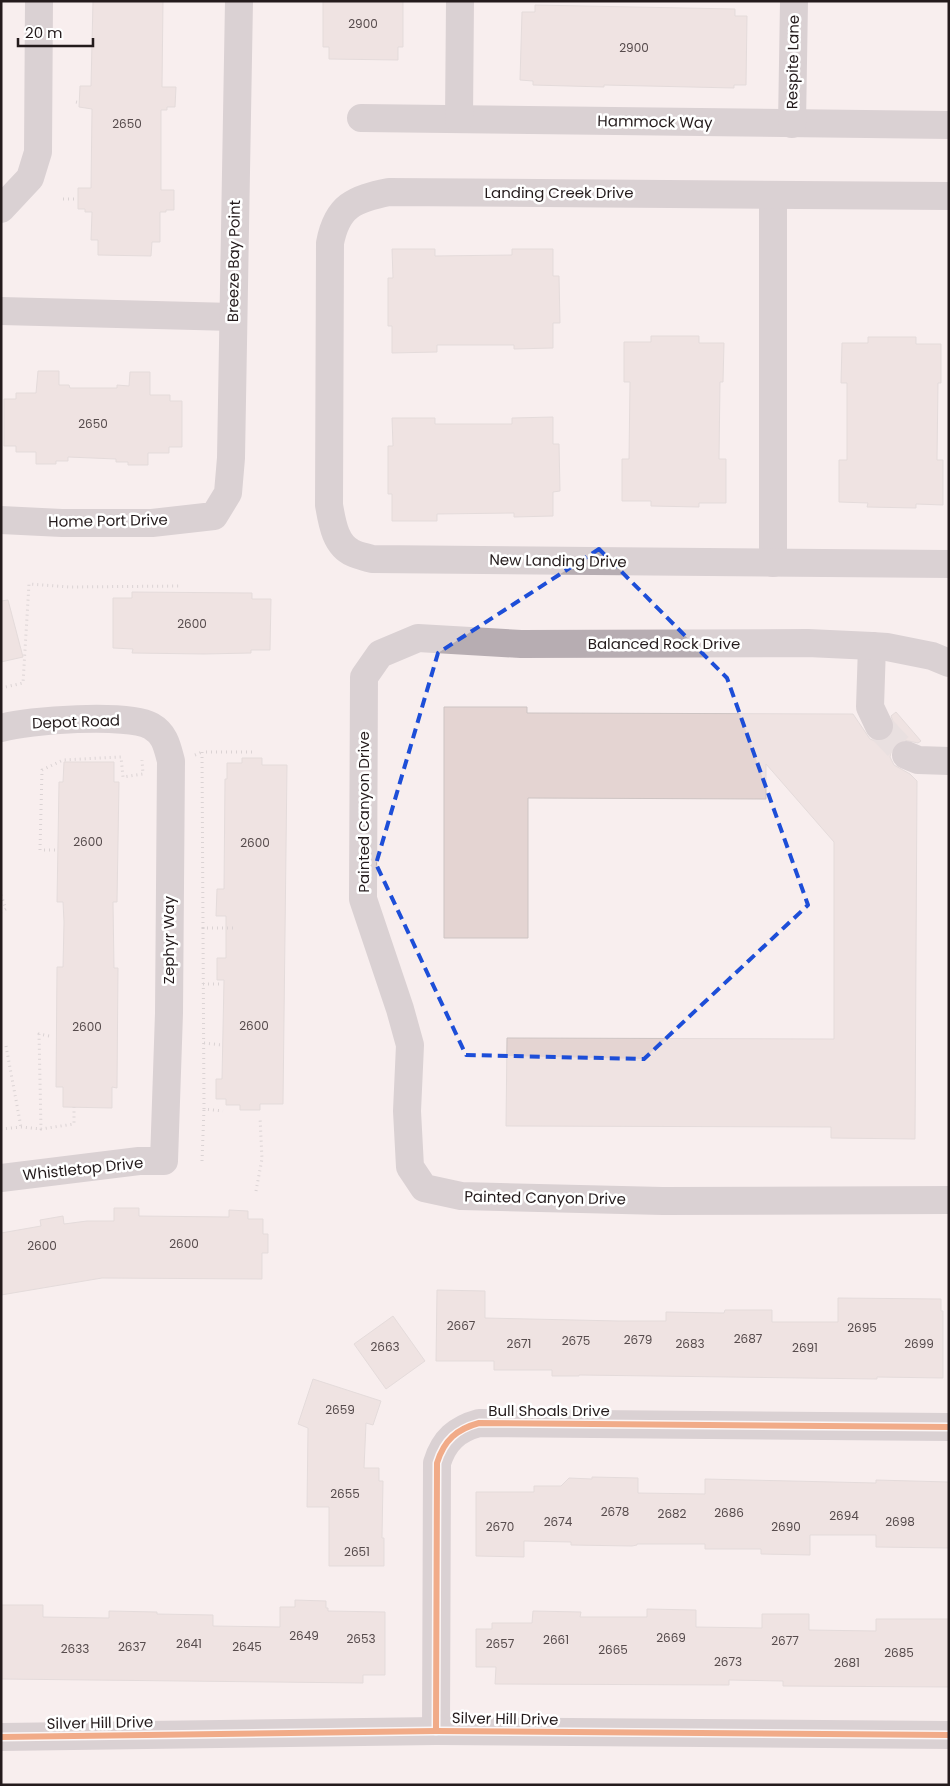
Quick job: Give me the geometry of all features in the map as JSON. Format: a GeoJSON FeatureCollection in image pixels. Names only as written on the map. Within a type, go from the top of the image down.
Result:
{"type":"FeatureCollection","features":[{"type":"Feature","properties":{"kind":"street"},"geometry":{"type":"LineString","coordinates":[[1,209],[30,178],[38,152],[39,1]]}},
{"type":"Feature","properties":{"kind":"street","name":"Breeze Bay Point"},"geometry":{"type":"LineString","coordinates":[[214,516],[228,493],[231,458],[239,1]]}},
{"type":"Feature","properties":{"kind":"street"},"geometry":{"type":"LineString","coordinates":[[459,120],[460,1]]}},
{"type":"Feature","properties":{"kind":"street","name":"Respite Lane"},"geometry":{"type":"LineString","coordinates":[[792,124],[794,1]]}},
{"type":"Feature","properties":{"kind":"street","name":"Hammock Way"},"geometry":{"type":"LineString","coordinates":[[360,118],[949,125]]}},
{"type":"Feature","properties":{"kind":"street","name":"Landing Creek Drive"},"geometry":{"type":"LineString","coordinates":[[329,376],[330,243],[334,225],[348,206],[366,196],[389,192],[949,196]]}},
{"type":"Feature","properties":{"kind":"street"},"geometry":{"type":"LineString","coordinates":[[773,195],[773,563]]}},
{"type":"Feature","properties":{"kind":"street"},"geometry":{"type":"LineString","coordinates":[[1,311],[233,318]]}},
{"type":"Feature","properties":{"kind":"street","name":"New Landing Drive"},"geometry":{"type":"LineString","coordinates":[[329,376],[329,505],[332,524],[338,540],[351,553],[372,559],[949,564]]}},
{"type":"Feature","properties":{"kind":"street","name":"Home Port Drive"},"geometry":{"type":"LineString","coordinates":[[1,520],[62,523],[152,523],[214,516]]}},
{"type":"Feature","properties":{"kind":"street","name":"Balanced Rock Drive"},"geometry":{"type":"LineString","coordinates":[[380,654],[418,638],[521,644],[808,643],[887,647],[932,656],[949,663]]}},
{"type":"Feature","properties":{"kind":"street"},"geometry":{"type":"LineString","coordinates":[[872,646],[870,707],[879,726]]}},
{"type":"Feature","properties":{"kind":"street","name":"Painted Canyon Drive"},"geometry":{"type":"LineString","coordinates":[[380,654],[364,677],[363,899],[400,1009],[410,1045],[407,1111],[410,1167],[424,1188],[461,1196],[662,1201],[949,1200]]}},
{"type":"Feature","properties":{"kind":"street","name":"Depot Road"},"geometry":{"type":"LineString","coordinates":[[1,728],[54,720],[123,718],[150,726]]}},
{"type":"Feature","properties":{"kind":"street","name":"Zephyr Way"},"geometry":{"type":"LineString","coordinates":[[150,726],[165,739],[171,761],[169,1013],[164,1161]]}},
{"type":"Feature","properties":{"kind":"street"},"geometry":{"type":"LineString","coordinates":[[906,754],[918,760],[949,760]]}},
{"type":"Feature","properties":{"kind":"street","name":"Whistletop Drive"},"geometry":{"type":"LineString","coordinates":[[1,1178],[139,1161],[164,1161]]}},
{"type":"Feature","properties":{"kind":"street","name":"Bull Shoals Drive"},"geometry":{"type":"LineString","coordinates":[[436,1731],[437,1463],[447,1441],[456,1432],[467,1426],[479,1423],[949,1427]]}},
{"type":"Feature","properties":{"kind":"street","name":"Silver Hill Drive"},"geometry":{"type":"LineString","coordinates":[[1,1737],[436,1731],[949,1735]]}},
{"type":"Feature","properties":{"kind":"path"},"geometry":{"type":"LineString","coordinates":[[63,199],[78,199]]}},
{"type":"Feature","properties":{"kind":"path"},"geometry":{"type":"LineString","coordinates":[[1,688],[23,683],[29,584],[69,587],[182,586]]}},
{"type":"Feature","properties":{"kind":"path"},"geometry":{"type":"LineString","coordinates":[[202,1160],[204,1043],[202,752],[255,752]]}},
{"type":"Feature","properties":{"kind":"path"},"geometry":{"type":"LineString","coordinates":[[55,850],[40,850],[42,770],[63,760],[120,757]]}},
{"type":"Feature","properties":{"kind":"path"},"geometry":{"type":"LineString","coordinates":[[1,894],[6,909],[1,912]]}},
{"type":"Feature","properties":{"kind":"path"},"geometry":{"type":"LineString","coordinates":[[203,928],[233,928]]}},
{"type":"Feature","properties":{"kind":"path"},"geometry":{"type":"LineString","coordinates":[[203,984],[222,984]]}},
{"type":"Feature","properties":{"kind":"path"},"geometry":{"type":"LineString","coordinates":[[41,1129],[38,1034],[49,1036]]}},
{"type":"Feature","properties":{"kind":"path"},"geometry":{"type":"LineString","coordinates":[[204,1043],[222,1045]]}},
{"type":"Feature","properties":{"kind":"path"},"geometry":{"type":"LineString","coordinates":[[6,1046],[21,1127]]}},
{"type":"Feature","properties":{"kind":"path"},"geometry":{"type":"LineString","coordinates":[[1,1129],[21,1127],[41,1129],[74,1124],[74,1107]]}},
{"type":"Feature","properties":{"kind":"path"},"geometry":{"type":"LineString","coordinates":[[204,1109],[223,1111]]}},
{"type":"Feature","properties":{"kind":"path"},"geometry":{"type":"LineString","coordinates":[[256,1191],[262,1159],[260,1117]]}},
{"type":"Feature","properties":{"kind":"highlighted area"},"geometry":{"type":"Polygon","coordinates":[[[599,549],[727,678],[808,905],[644,1059],[466,1055],[376,864],[438,653],[599,549]]]}},
{"type":"Feature","properties":{"kind":"building"},"geometry":{"type":"Polygon","coordinates":[[[93,1],[163,1],[162,87],[176,87],[175,107],[167,107],[167,110],[161,110],[161,190],[174,190],[174,210],[160,212],[160,242],[152,242],[151,256],[98,255],[98,240],[91,240],[92,212],[78,209],[78,188],[91,188],[92,109],[79,107],[80,86],[91,86],[93,1]]]}},
{"type":"Feature","properties":{"kind":"building"},"geometry":{"type":"Polygon","coordinates":[[[323,1],[403,1],[403,47],[398,47],[398,60],[329,59],[329,47],[323,47],[323,1]]]}},
{"type":"Feature","properties":{"kind":"building"},"geometry":{"type":"Polygon","coordinates":[[[535,5],[735,9],[735,16],[747,16],[746,85],[734,85],[734,88],[533,85],[533,81],[520,80],[522,12],[535,12],[535,5]]]}},
{"type":"Feature","properties":{"kind":"building"},"geometry":{"type":"Polygon","coordinates":[[[392,249],[435,249],[435,256],[512,255],[512,249],[553,249],[553,276],[559,276],[560,323],[553,323],[553,348],[514,349],[514,345],[437,345],[437,352],[392,353],[392,326],[388,326],[388,278],[393,278],[392,249]]]}},
{"type":"Feature","properties":{"kind":"building"},"geometry":{"type":"Polygon","coordinates":[[[651,336],[699,336],[699,343],[724,343],[723,382],[720,382],[719,459],[726,459],[726,503],[699,503],[699,507],[651,506],[651,501],[622,501],[622,459],[629,459],[630,382],[624,382],[624,342],[651,342],[651,336]]]}},
{"type":"Feature","properties":{"kind":"building"},"geometry":{"type":"Polygon","coordinates":[[[868,337],[916,337],[916,344],[941,344],[941,383],[938,383],[937,460],[943,460],[943,505],[916,504],[916,508],[867,507],[868,503],[839,502],[839,460],[847,460],[847,383],[841,383],[842,343],[868,343],[868,337]]]}},
{"type":"Feature","properties":{"kind":"building"},"geometry":{"type":"Polygon","coordinates":[[[38,371],[59,371],[59,385],[69,385],[70,388],[117,388],[117,385],[129,386],[130,372],[150,372],[150,395],[170,395],[170,401],[182,401],[182,447],[169,447],[169,453],[148,453],[148,465],[128,465],[128,462],[116,462],[116,459],[68,457],[68,461],[56,461],[56,464],[36,464],[36,452],[16,452],[16,446],[4,446],[4,399],[16,399],[16,393],[36,393],[38,371]]]}},
{"type":"Feature","properties":{"kind":"building"},"geometry":{"type":"Polygon","coordinates":[[[553,417],[553,444],[559,444],[560,491],[553,492],[553,516],[514,517],[514,513],[437,514],[437,521],[392,521],[392,494],[388,494],[388,446],[393,446],[392,418],[435,418],[435,424],[512,424],[512,418],[553,417]]]}},
{"type":"Feature","properties":{"kind":"building"},"geometry":{"type":"Polygon","coordinates":[[[132,592],[252,593],[252,599],[271,599],[270,650],[251,650],[251,653],[204,654],[132,653],[133,649],[113,648],[113,598],[132,598],[132,592]]]}},
{"type":"Feature","properties":{"kind":"building"},"geometry":{"type":"Polygon","coordinates":[[[8,600],[23,657],[1,662],[1,601],[8,600]]]}},
{"type":"Feature","properties":{"kind":"building"},"geometry":{"type":"Polygon","coordinates":[[[444,707],[527,707],[527,713],[853,714],[870,739],[878,742],[886,740],[892,734],[895,727],[891,716],[896,712],[921,741],[918,743],[904,740],[897,742],[892,749],[890,757],[894,765],[910,774],[917,781],[915,1139],[831,1138],[831,1127],[506,1126],[507,1038],[834,1039],[834,842],[766,764],[766,799],[528,798],[528,938],[444,938],[444,707]]]}},
{"type":"Feature","properties":{"kind":"building"},"geometry":{"type":"Polygon","coordinates":[[[242,758],[262,758],[262,765],[287,765],[283,1104],[260,1104],[260,1110],[240,1110],[240,1105],[226,1105],[226,1099],[216,1099],[216,1079],[222,1079],[224,980],[217,980],[217,958],[226,958],[226,916],[216,916],[217,889],[224,889],[225,779],[227,779],[227,763],[242,763],[242,758]]]}},
{"type":"Feature","properties":{"kind":"building"},"geometry":{"type":"Polygon","coordinates":[[[64,762],[114,762],[114,782],[119,782],[117,902],[113,902],[114,968],[118,968],[117,1088],[112,1087],[112,1108],[63,1107],[63,1087],[56,1087],[57,967],[63,967],[64,922],[63,902],[57,902],[59,782],[63,782],[64,762]]]}},
{"type":"Feature","properties":{"kind":"building"},"geometry":{"type":"Polygon","coordinates":[[[114,1208],[139,1208],[139,1216],[229,1217],[229,1210],[248,1211],[248,1219],[263,1219],[263,1234],[268,1234],[268,1253],[262,1253],[262,1279],[102,1278],[1,1295],[1,1233],[41,1226],[40,1220],[63,1216],[64,1224],[87,1221],[114,1221],[114,1208]]]}},
{"type":"Feature","properties":{"kind":"building"},"geometry":{"type":"Polygon","coordinates":[[[437,1290],[485,1291],[485,1318],[619,1321],[666,1321],[666,1312],[724,1313],[725,1310],[772,1310],[772,1322],[838,1322],[838,1298],[941,1299],[941,1311],[943,1311],[943,1378],[552,1376],[552,1370],[494,1370],[494,1361],[436,1361],[437,1290]]]}},
{"type":"Feature","properties":{"kind":"building"},"geometry":{"type":"Polygon","coordinates":[[[393,1316],[425,1361],[386,1389],[354,1344],[393,1316]]]}},
{"type":"Feature","properties":{"kind":"building"},"geometry":{"type":"Polygon","coordinates":[[[313,1379],[381,1401],[373,1425],[366,1423],[364,1468],[379,1468],[379,1481],[383,1481],[382,1538],[384,1538],[384,1566],[329,1566],[329,1507],[307,1507],[308,1428],[298,1424],[313,1379]]]}},
{"type":"Feature","properties":{"kind":"building"},"geometry":{"type":"Polygon","coordinates":[[[592,1477],[638,1478],[638,1493],[705,1494],[705,1479],[876,1483],[876,1480],[949,1482],[949,1548],[876,1547],[876,1535],[810,1535],[810,1555],[761,1554],[761,1549],[705,1549],[705,1544],[571,1545],[571,1542],[524,1541],[524,1557],[476,1556],[476,1492],[534,1492],[534,1486],[561,1486],[569,1478],[592,1479],[592,1477]]]}},
{"type":"Feature","properties":{"kind":"building"},"geometry":{"type":"Polygon","coordinates":[[[295,1600],[326,1601],[328,1611],[385,1612],[385,1675],[363,1675],[363,1683],[1,1679],[1,1605],[43,1605],[43,1617],[109,1618],[109,1611],[157,1612],[157,1614],[213,1615],[213,1626],[280,1627],[280,1607],[295,1607],[295,1600]]]}},
{"type":"Feature","properties":{"kind":"building"},"geometry":{"type":"Polygon","coordinates":[[[647,1609],[696,1610],[696,1627],[762,1628],[762,1614],[809,1614],[809,1630],[876,1631],[876,1619],[949,1619],[949,1687],[783,1686],[783,1681],[729,1680],[729,1685],[495,1684],[496,1667],[476,1667],[476,1629],[492,1629],[492,1623],[532,1623],[533,1611],[581,1612],[580,1617],[647,1617],[647,1609]]]}},
{"type":"Feature","properties":{"kind":"tunnel"},"geometry":{"type":"LineString","coordinates":[[879,726],[906,755]]}},
{"type":"Feature","properties":{"kind":"cycle path"},"geometry":{"type":"LineString","coordinates":[[436,1731],[437,1463],[443,1448],[458,1432],[479,1423],[949,1427]]}},
{"type":"Feature","properties":{"kind":"cycle path"},"geometry":{"type":"LineString","coordinates":[[1,1737],[436,1731],[949,1735]]}}]}
